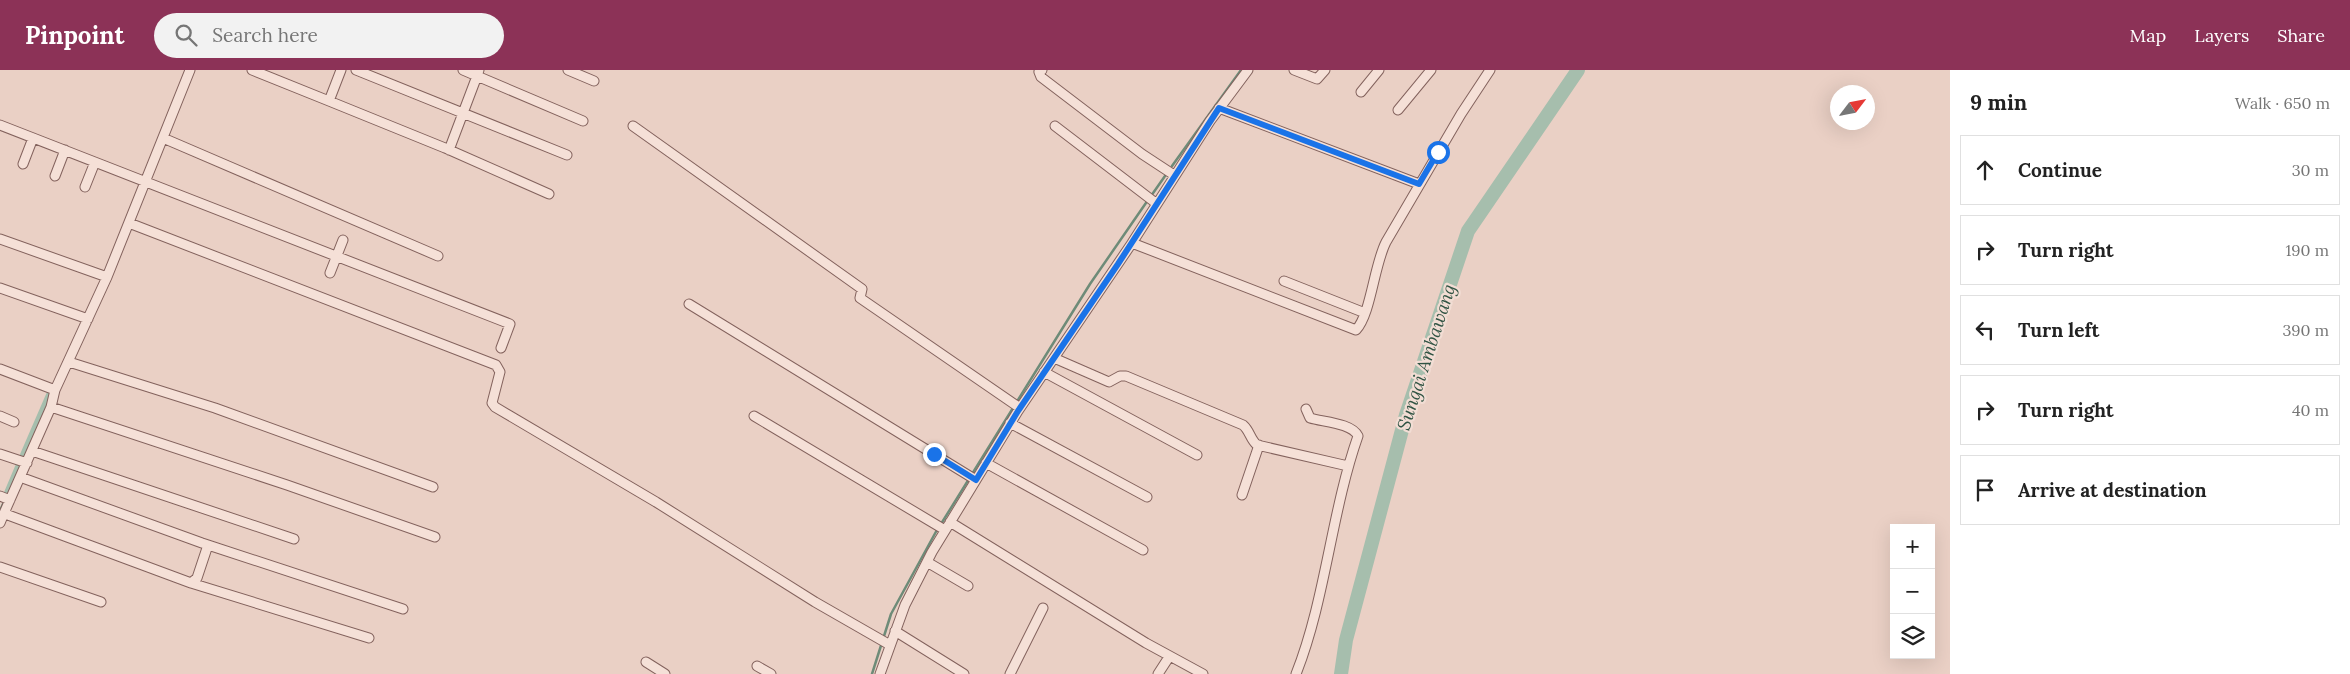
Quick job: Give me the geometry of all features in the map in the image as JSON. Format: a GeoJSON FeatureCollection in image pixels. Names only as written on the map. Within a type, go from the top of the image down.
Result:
{"type":"FeatureCollection","features":[{"type":"Feature","properties":{"kind":"street"},"geometry":{"type":"LineString","coordinates":[[0,523],[7,513],[10,500],[51,407],[55,390],[107,277],[190,70]]}},
{"type":"Feature","properties":{"kind":"street"},"geometry":{"type":"LineString","coordinates":[[252,70],[450,150],[550,194]]}},
{"type":"Feature","properties":{"kind":"street"},"geometry":{"type":"LineString","coordinates":[[329,101],[341,70]]}},
{"type":"Feature","properties":{"kind":"street"},"geometry":{"type":"LineString","coordinates":[[356,70],[567,155]]}},
{"type":"Feature","properties":{"kind":"street"},"geometry":{"type":"LineString","coordinates":[[463,70],[478,73],[583,121]]}},
{"type":"Feature","properties":{"kind":"street"},"geometry":{"type":"LineString","coordinates":[[568,70],[594,81]]}},
{"type":"Feature","properties":{"kind":"street"},"geometry":{"type":"LineString","coordinates":[[1042,70],[1039,72],[1041,77],[1135,149],[1174,175]]}},
{"type":"Feature","properties":{"kind":"street"},"geometry":{"type":"LineString","coordinates":[[880,674],[905,605],[927,562],[1010,423],[1132,243],[1174,175],[1219,108],[1248,70]]}},
{"type":"Feature","properties":{"kind":"street"},"geometry":{"type":"LineString","coordinates":[[1294,70],[1317,79],[1325,70]]}},
{"type":"Feature","properties":{"kind":"street"},"geometry":{"type":"LineString","coordinates":[[1361,92],[1379,70]]}},
{"type":"Feature","properties":{"kind":"street"},"geometry":{"type":"LineString","coordinates":[[1132,243],[1356,330],[1365,314],[1381,253],[1419,184],[1490,70]]}},
{"type":"Feature","properties":{"kind":"street"},"geometry":{"type":"LineString","coordinates":[[1398,110],[1428,71]]}},
{"type":"Feature","properties":{"kind":"street"},"geometry":{"type":"LineString","coordinates":[[450,150],[478,73]]}},
{"type":"Feature","properties":{"kind":"street"},"geometry":{"type":"LineString","coordinates":[[1219,108],[1419,184]]}},
{"type":"Feature","properties":{"kind":"street"},"geometry":{"type":"LineString","coordinates":[[0,126],[510,324],[501,348]]}},
{"type":"Feature","properties":{"kind":"street"},"geometry":{"type":"LineString","coordinates":[[633,126],[862,289],[860,298],[1020,408]]}},
{"type":"Feature","properties":{"kind":"street"},"geometry":{"type":"LineString","coordinates":[[1055,126],[1157,204]]}},
{"type":"Feature","properties":{"kind":"street"},"geometry":{"type":"LineString","coordinates":[[23,164],[33,138]]}},
{"type":"Feature","properties":{"kind":"street"},"geometry":{"type":"LineString","coordinates":[[163,138],[438,256]]}},
{"type":"Feature","properties":{"kind":"street"},"geometry":{"type":"LineString","coordinates":[[55,176],[65,150]]}},
{"type":"Feature","properties":{"kind":"street"},"geometry":{"type":"LineString","coordinates":[[85,187],[94,162]]}},
{"type":"Feature","properties":{"kind":"street"},"geometry":{"type":"LineString","coordinates":[[129,223],[496,365],[500,372],[492,404],[495,407],[656,502],[815,602],[890,645]]}},
{"type":"Feature","properties":{"kind":"street"},"geometry":{"type":"LineString","coordinates":[[0,239],[107,277]]}},
{"type":"Feature","properties":{"kind":"street"},"geometry":{"type":"LineString","coordinates":[[330,273],[343,240]]}},
{"type":"Feature","properties":{"kind":"street"},"geometry":{"type":"LineString","coordinates":[[1284,281],[1365,314]]}},
{"type":"Feature","properties":{"kind":"street"},"geometry":{"type":"LineString","coordinates":[[0,288],[88,319]]}},
{"type":"Feature","properties":{"kind":"street"},"geometry":{"type":"LineString","coordinates":[[689,304],[976,480]]}},
{"type":"Feature","properties":{"kind":"street"},"geometry":{"type":"LineString","coordinates":[[1054,358],[1109,382],[1120,376],[1126,376],[1244,426],[1247,428],[1252,441],[1259,445],[1348,466]]}},
{"type":"Feature","properties":{"kind":"street"},"geometry":{"type":"LineString","coordinates":[[69,362],[215,408],[433,487]]}},
{"type":"Feature","properties":{"kind":"street"},"geometry":{"type":"LineString","coordinates":[[0,369],[55,390]]}},
{"type":"Feature","properties":{"kind":"street"},"geometry":{"type":"LineString","coordinates":[[1044,372],[1197,455]]}},
{"type":"Feature","properties":{"kind":"street"},"geometry":{"type":"LineString","coordinates":[[51,407],[287,485],[435,537]]}},
{"type":"Feature","properties":{"kind":"street"},"geometry":{"type":"LineString","coordinates":[[1296,674],[1308,645],[1348,466],[1358,436],[1357,433],[1343,426],[1310,418],[1306,409]]}},
{"type":"Feature","properties":{"kind":"street"},"geometry":{"type":"LineString","coordinates":[[0,416],[14,422]]}},
{"type":"Feature","properties":{"kind":"street"},"geometry":{"type":"LineString","coordinates":[[754,416],[948,526],[1169,657],[1203,674]]}},
{"type":"Feature","properties":{"kind":"street"},"geometry":{"type":"LineString","coordinates":[[1010,423],[1148,497]]}},
{"type":"Feature","properties":{"kind":"street"},"geometry":{"type":"LineString","coordinates":[[1242,494],[1259,445]]}},
{"type":"Feature","properties":{"kind":"street"},"geometry":{"type":"LineString","coordinates":[[32,450],[294,539]]}},
{"type":"Feature","properties":{"kind":"street"},"geometry":{"type":"LineString","coordinates":[[0,454],[27,463]]}},
{"type":"Feature","properties":{"kind":"street"},"geometry":{"type":"LineString","coordinates":[[986,463],[1143,550]]}},
{"type":"Feature","properties":{"kind":"street"},"geometry":{"type":"LineString","coordinates":[[20,477],[208,545],[403,609]]}},
{"type":"Feature","properties":{"kind":"street"},"geometry":{"type":"LineString","coordinates":[[0,496],[10,500]]}},
{"type":"Feature","properties":{"kind":"street"},"geometry":{"type":"LineString","coordinates":[[7,513],[191,583],[369,638]]}},
{"type":"Feature","properties":{"kind":"street"},"geometry":{"type":"LineString","coordinates":[[191,583],[197,578],[208,545]]}},
{"type":"Feature","properties":{"kind":"street"},"geometry":{"type":"LineString","coordinates":[[927,562],[968,586]]}},
{"type":"Feature","properties":{"kind":"street"},"geometry":{"type":"LineString","coordinates":[[0,567],[101,602]]}},
{"type":"Feature","properties":{"kind":"street"},"geometry":{"type":"LineString","coordinates":[[1010,674],[1043,608]]}},
{"type":"Feature","properties":{"kind":"street"},"geometry":{"type":"LineString","coordinates":[[895,630],[964,674]]}},
{"type":"Feature","properties":{"kind":"street"},"geometry":{"type":"LineString","coordinates":[[1158,674],[1169,657]]}},
{"type":"Feature","properties":{"kind":"street"},"geometry":{"type":"LineString","coordinates":[[646,662],[665,674]]}},
{"type":"Feature","properties":{"kind":"street"},"geometry":{"type":"LineString","coordinates":[[757,666],[771,674]]}},
{"type":"Feature","properties":{"kind":"waterway"},"geometry":{"type":"LineString","coordinates":[[1172,166],[1241,70]]}},
{"type":"Feature","properties":{"kind":"waterway","name":"Sungai Ambawang"},"geometry":{"type":"LineString","coordinates":[[1341,674],[1346,640],[1406,415],[1468,231],[1578,70]]}},
{"type":"Feature","properties":{"kind":"waterway"},"geometry":{"type":"LineString","coordinates":[[1151,196],[1165,176]]}},
{"type":"Feature","properties":{"kind":"waterway"},"geometry":{"type":"LineString","coordinates":[[941,524],[1090,284],[1148,200]]}},
{"type":"Feature","properties":{"kind":"waterway"},"geometry":{"type":"LineString","coordinates":[[24,455],[50,395]]}},
{"type":"Feature","properties":{"kind":"waterway"},"geometry":{"type":"LineString","coordinates":[[8,493],[19,467]]}},
{"type":"Feature","properties":{"kind":"waterway"},"geometry":{"type":"LineString","coordinates":[[0,511],[3,504]]}},
{"type":"Feature","properties":{"kind":"waterway"},"geometry":{"type":"LineString","coordinates":[[872,674],[891,614],[938,528]]}},
{"type":"Feature","properties":{"kind":"route"},"geometry":{"type":"LineString","coordinates":[[934,454],[976,480],[1018,411],[1118,264],[1219,108],[1419,184],[1438,152]]}}]}
